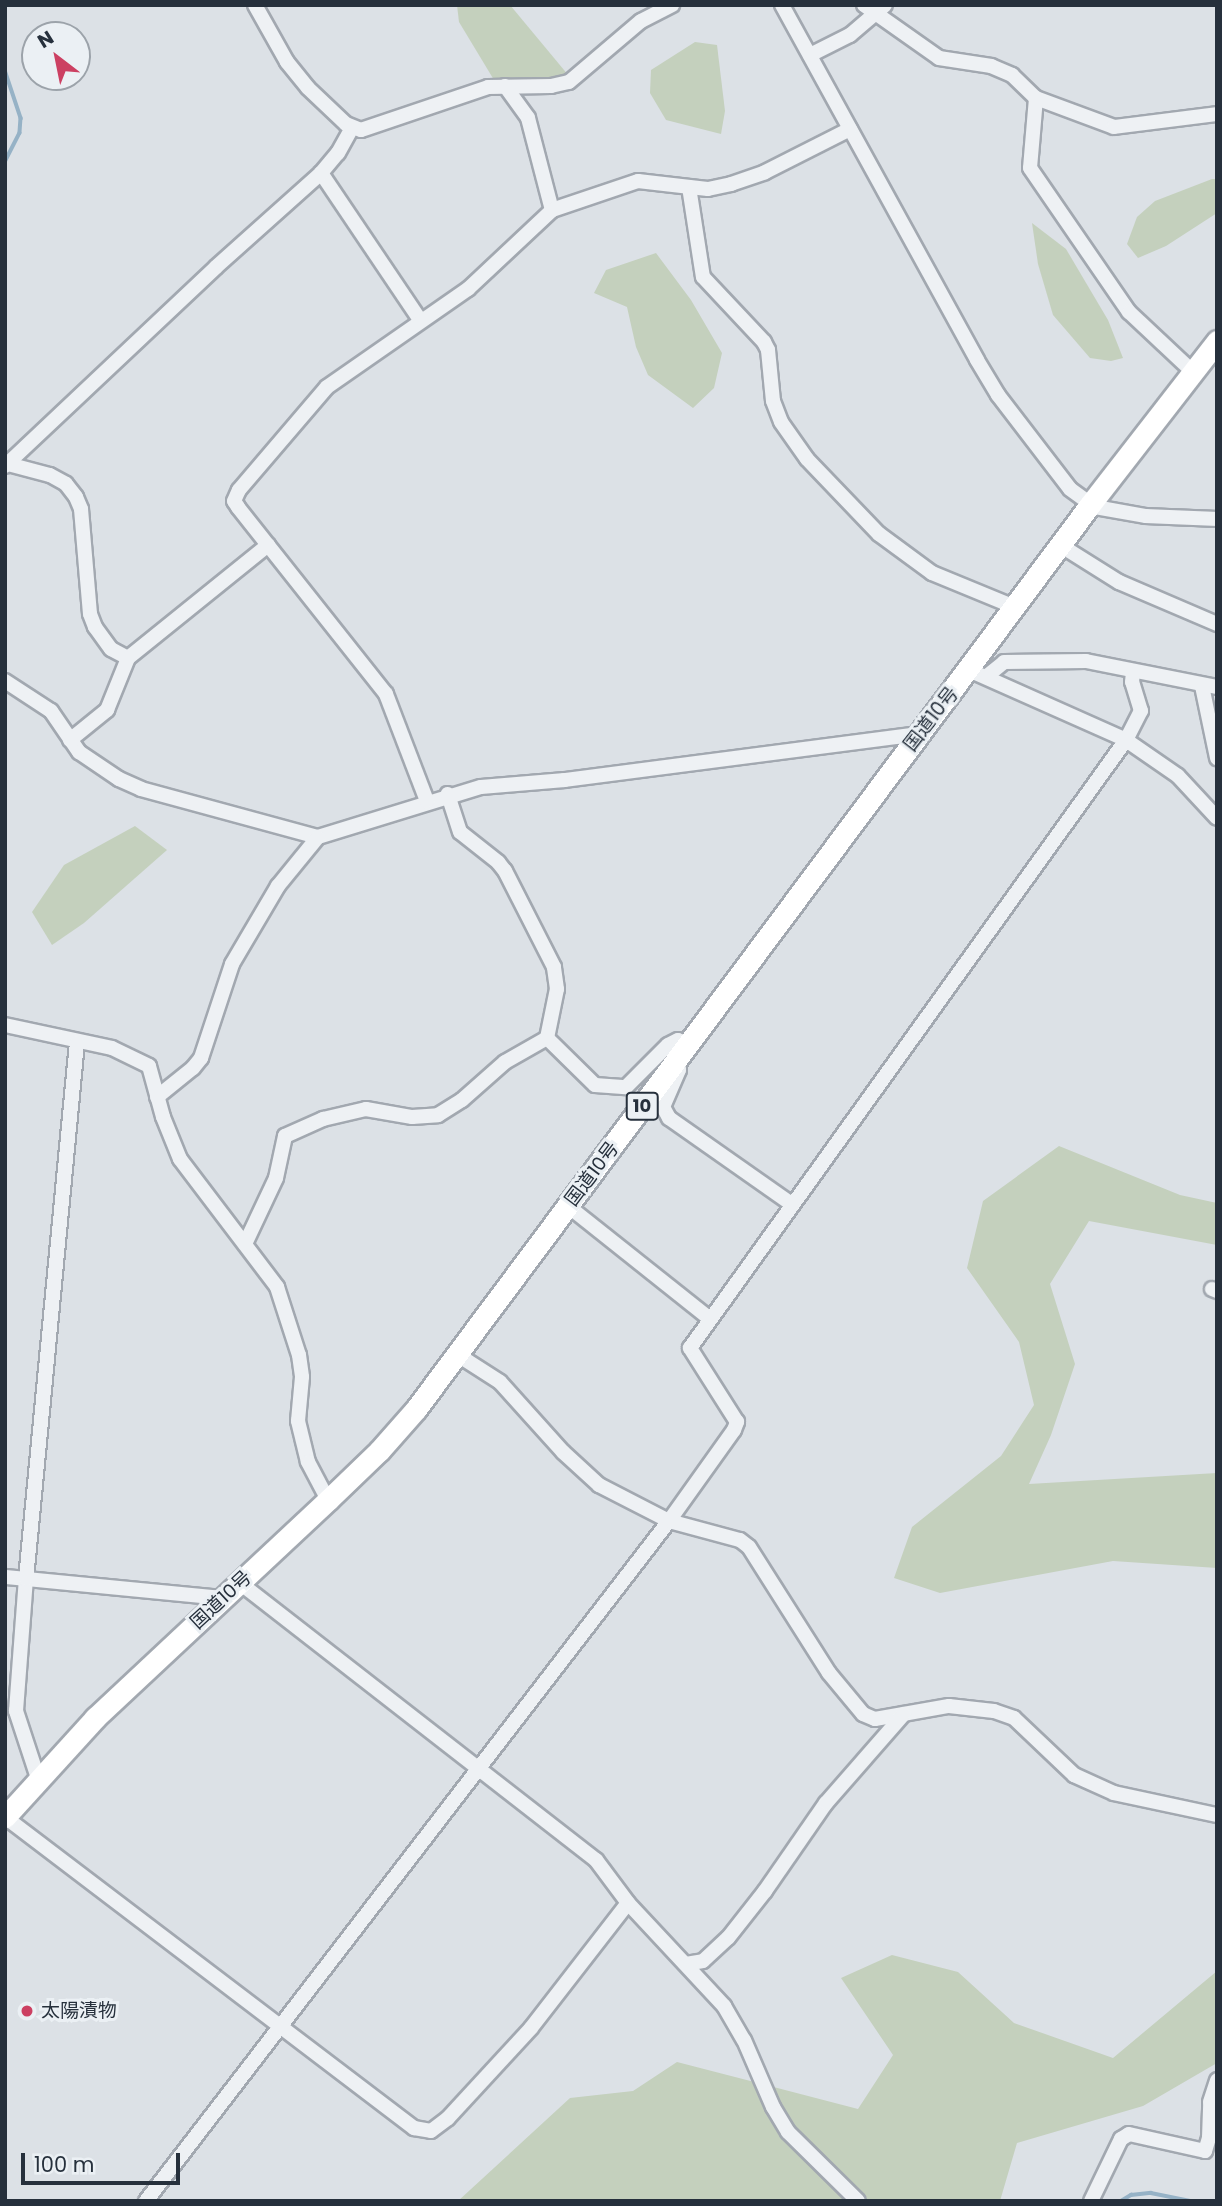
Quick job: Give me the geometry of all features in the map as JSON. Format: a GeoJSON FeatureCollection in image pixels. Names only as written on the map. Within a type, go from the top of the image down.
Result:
{"type":"FeatureCollection","features":[{"type":"Feature","properties":{"kind":"highway","name":"国道10号"},"geometry":{"type":"LineString","coordinates":[[5,1817],[95,1718],[379,1451],[458,1355],[918,734],[978,673],[1015,607],[1089,506],[1203,365],[1217,341]]}},
{"type":"Feature","properties":{"kind":"street"},"geometry":{"type":"LineString","coordinates":[[255,5],[288,62],[308,88],[352,128],[371,129],[488,87],[551,86],[569,82],[641,21],[672,5]]}},
{"type":"Feature","properties":{"kind":"street"},"geometry":{"type":"LineString","coordinates":[[789,8],[810,55],[998,395],[1070,489],[1089,506],[1146,516],[1217,519]]}},
{"type":"Feature","properties":{"kind":"street"},"geometry":{"type":"LineString","coordinates":[[810,55],[850,35],[875,8],[939,58],[991,66],[1013,75],[1036,98],[1114,127],[1217,114]]}},
{"type":"Feature","properties":{"kind":"street"},"geometry":{"type":"LineString","coordinates":[[505,86],[528,118],[552,210]]}},
{"type":"Feature","properties":{"kind":"street"},"geometry":{"type":"LineString","coordinates":[[1036,98],[1030,168],[1129,313],[1203,365]]}},
{"type":"Feature","properties":{"kind":"street"},"geometry":{"type":"LineString","coordinates":[[7,465],[216,267],[321,173],[338,153],[352,128]]}},
{"type":"Feature","properties":{"kind":"street"},"geometry":{"type":"LineString","coordinates":[[427,801],[386,694],[234,500],[239,490],[327,387],[346,371],[381,351],[420,320],[468,289],[552,210],[638,181],[708,189],[750,179],[850,129]]}},
{"type":"Feature","properties":{"kind":"street"},"geometry":{"type":"LineString","coordinates":[[321,173],[420,320]]}},
{"type":"Feature","properties":{"kind":"street"},"geometry":{"type":"LineString","coordinates":[[689,187],[703,277],[764,342],[777,412],[807,459],[878,534],[932,573],[1015,607]]}},
{"type":"Feature","properties":{"kind":"street"},"geometry":{"type":"LineString","coordinates":[[7,465],[50,475],[66,484],[76,497],[81,509],[90,614],[95,627],[111,649],[128,658]]}},
{"type":"Feature","properties":{"kind":"street"},"geometry":{"type":"LineString","coordinates":[[70,740],[107,710],[128,658],[268,545]]}},
{"type":"Feature","properties":{"kind":"street"},"geometry":{"type":"LineString","coordinates":[[1060,545],[1119,582],[1217,624]]}},
{"type":"Feature","properties":{"kind":"street"},"geometry":{"type":"LineString","coordinates":[[978,673],[1004,662],[1086,661],[1210,687],[1217,758]]}},
{"type":"Feature","properties":{"kind":"street"},"geometry":{"type":"LineString","coordinates":[[146,2201],[669,1521],[737,1422],[690,1348],[1126,740],[1141,711],[1132,682],[1133,672]]}},
{"type":"Feature","properties":{"kind":"street"},"geometry":{"type":"LineString","coordinates":[[978,673],[1126,740],[1178,776],[1217,818]]}},
{"type":"Feature","properties":{"kind":"street"},"geometry":{"type":"LineString","coordinates":[[5,681],[51,711],[70,740],[96,765],[141,789],[318,837]]}},
{"type":"Feature","properties":{"kind":"street"},"geometry":{"type":"LineString","coordinates":[[157,1097],[193,1068],[201,1058],[232,964],[278,886],[318,837],[448,794],[481,787],[565,780],[918,734]]}},
{"type":"Feature","properties":{"kind":"street"},"geometry":{"type":"LineString","coordinates":[[245,1244],[276,1178],[285,1136],[323,1119],[366,1110],[412,1117],[438,1115],[462,1100],[505,1062],[547,1038],[557,989],[554,967],[505,871],[498,862],[460,832],[448,794]]}},
{"type":"Feature","properties":{"kind":"street"},"geometry":{"type":"LineString","coordinates":[[5,1025],[112,1048],[145,1062],[153,1073],[157,1097],[180,1159],[277,1287],[299,1355],[302,1377],[298,1421],[308,1462],[328,1500]]}},
{"type":"Feature","properties":{"kind":"street"},"geometry":{"type":"LineString","coordinates":[[547,1038],[595,1085],[626,1087],[668,1045],[678,1040],[683,1051],[680,1070],[663,1107],[669,1118],[793,1205]]}},
{"type":"Feature","properties":{"kind":"street"},"geometry":{"type":"LineString","coordinates":[[38,1778],[16,1711],[77,1042]]}},
{"type":"Feature","properties":{"kind":"street"},"geometry":{"type":"LineString","coordinates":[[568,1206],[710,1319]]}},
{"type":"Feature","properties":{"kind":"street"},"geometry":{"type":"LineString","coordinates":[[458,1355],[500,1382],[563,1452],[599,1485],[669,1521],[740,1540],[749,1547],[852,1704],[863,1714],[875,1719],[949,1706],[994,1710],[1014,1718],[1074,1775],[1114,1793],[1217,1815]]}},
{"type":"Feature","properties":{"kind":"street"},"geometry":{"type":"LineString","coordinates":[[5,1577],[223,1598]]}},
{"type":"Feature","properties":{"kind":"street"},"geometry":{"type":"LineString","coordinates":[[240,1583],[596,1860],[628,1903],[724,2006],[744,2040],[773,2107],[788,2132],[858,2201]]}},
{"type":"Feature","properties":{"kind":"street"},"geometry":{"type":"LineString","coordinates":[[686,1964],[703,1961],[728,1938],[765,1891],[826,1803],[904,1714]]}},
{"type":"Feature","properties":{"kind":"street"},"geometry":{"type":"LineString","coordinates":[[5,1817],[414,2128],[432,2131],[531,2028],[628,1903]]}},
{"type":"Feature","properties":{"kind":"street"},"geometry":{"type":"LineString","coordinates":[[1091,2201],[1121,2139],[1129,2134],[1205,2151],[1209,2138],[1210,2102],[1217,2080]]}},
{"type":"Feature","properties":{"kind":"green space"},"geometry":{"type":"Polygon","coordinates":[[[457,5],[510,5],[569,76],[494,80],[459,22],[457,5]]]}},
{"type":"Feature","properties":{"kind":"green space"},"geometry":{"type":"Polygon","coordinates":[[[695,42],[717,45],[725,111],[721,134],[666,120],[650,93],[651,70],[695,42]]]}},
{"type":"Feature","properties":{"kind":"green space"},"geometry":{"type":"Polygon","coordinates":[[[1217,179],[1217,213],[1166,246],[1138,258],[1127,244],[1137,217],[1155,201],[1217,179]]]}},
{"type":"Feature","properties":{"kind":"green space"},"geometry":{"type":"Polygon","coordinates":[[[1032,223],[1066,249],[1108,320],[1123,358],[1111,361],[1090,358],[1053,315],[1038,264],[1032,223]]]}},
{"type":"Feature","properties":{"kind":"green space"},"geometry":{"type":"Polygon","coordinates":[[[656,253],[691,300],[722,353],[714,388],[693,408],[648,375],[636,347],[627,307],[594,293],[606,270],[656,253]]]}},
{"type":"Feature","properties":{"kind":"green space"},"geometry":{"type":"Polygon","coordinates":[[[135,826],[167,850],[84,923],[52,945],[32,912],[64,865],[135,826]]]}},
{"type":"Feature","properties":{"kind":"green space"},"geometry":{"type":"Polygon","coordinates":[[[1059,1146],[1180,1195],[1217,1203],[1217,1245],[1089,1221],[1050,1284],[1075,1364],[1051,1435],[1029,1484],[1217,1473],[1217,1568],[1113,1561],[940,1593],[894,1578],[912,1527],[1001,1456],[1034,1405],[1019,1342],[967,1268],[983,1201],[1059,1146]]]}},
{"type":"Feature","properties":{"kind":"green space"},"geometry":{"type":"Polygon","coordinates":[[[892,1955],[958,1972],[1014,2023],[1113,2058],[1217,1971],[1217,2063],[1143,2106],[1017,2143],[1000,2201],[458,2201],[570,2098],[633,2091],[677,2062],[858,2109],[893,2055],[841,1978],[892,1955]]]}},
{"type":"Feature","properties":{"kind":"waterway"},"geometry":{"type":"LineString","coordinates":[[5,70],[21,118],[20,133],[5,162]]}},
{"type":"Feature","properties":{"kind":"waterway"},"geometry":{"type":"LineString","coordinates":[[1121,2201],[1131,2195],[1151,2193],[1191,2201]]}},
{"type":"Feature","properties":{"kind":"place","name":"太陽漬物"},"geometry":{"type":"Point","coordinates":[27,2011]}}]}
